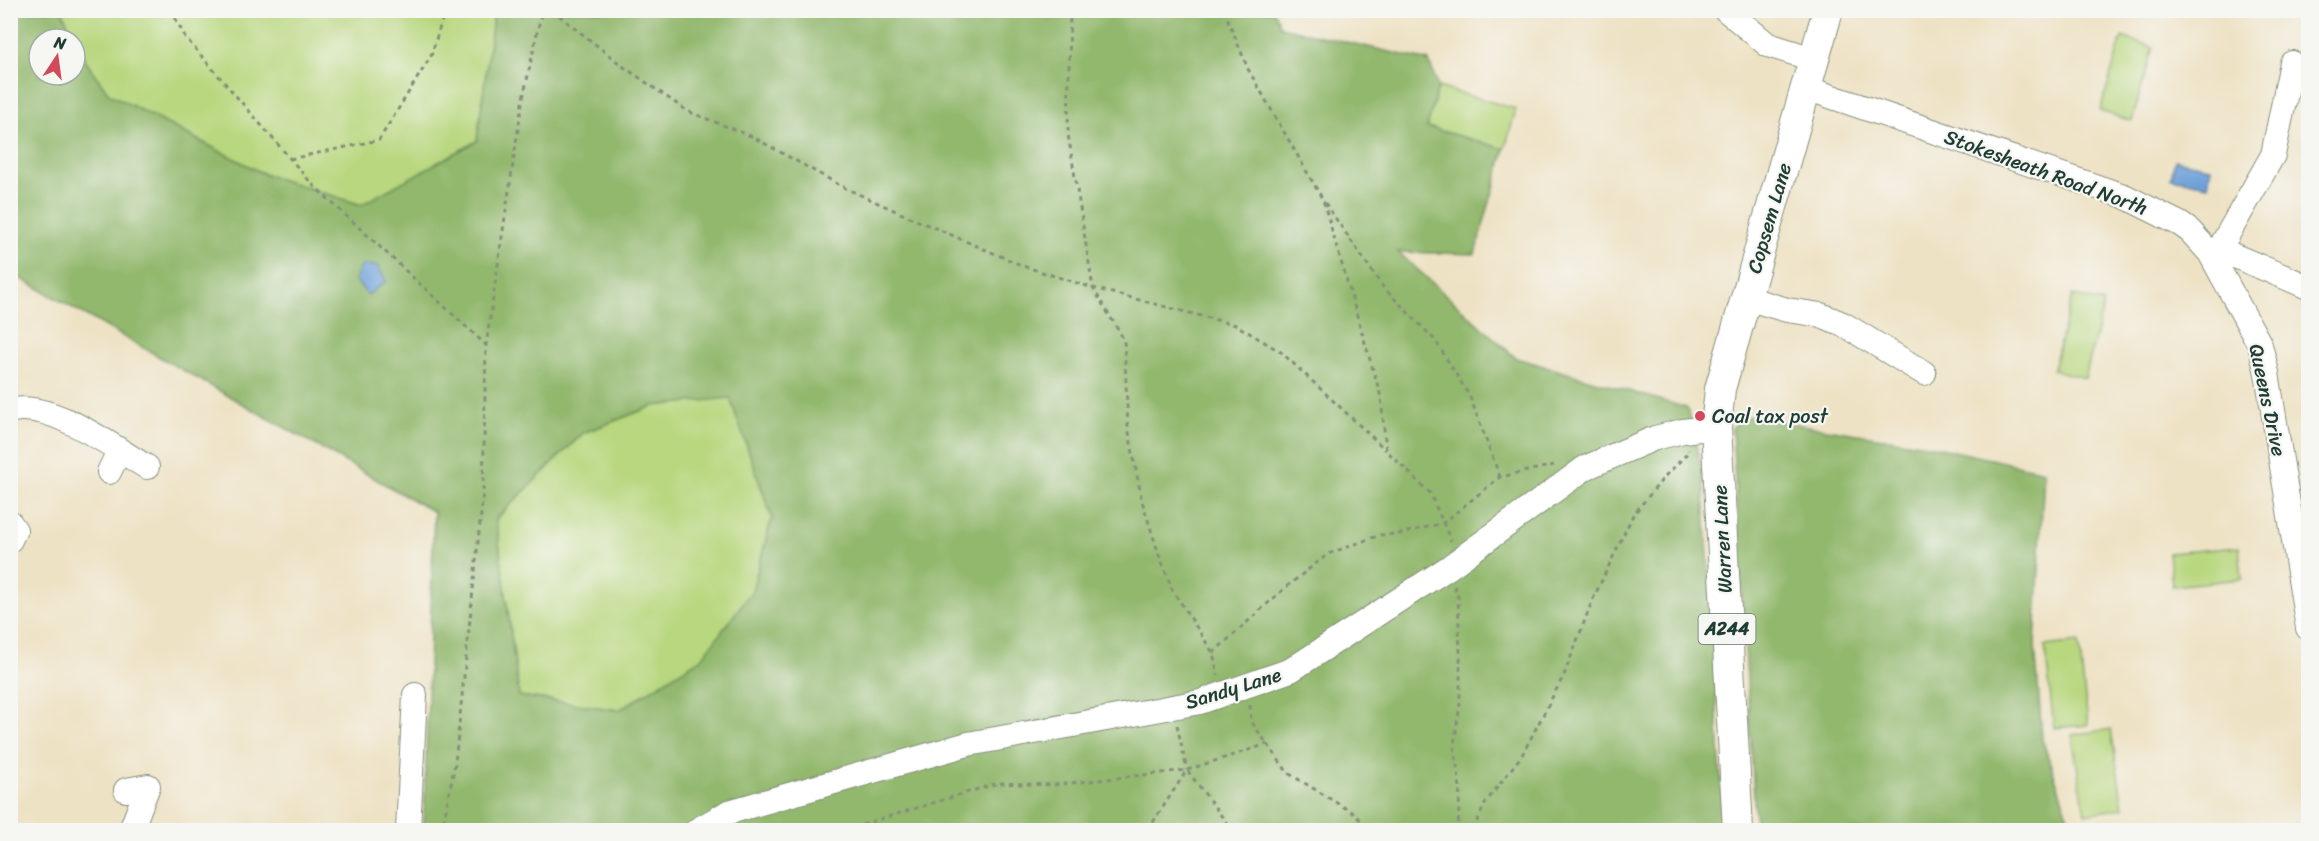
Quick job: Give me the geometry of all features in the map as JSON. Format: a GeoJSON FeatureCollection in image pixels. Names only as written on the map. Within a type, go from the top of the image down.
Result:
{"type":"FeatureCollection","features":[{"type":"Feature","properties":{"kind":"main road","name":"Copsem Lane"},"geometry":{"type":"LineString","coordinates":[[1716,427],[1720,389],[1828,10]]}},
{"type":"Feature","properties":{"kind":"main road","name":"Warren Lane"},"geometry":{"type":"LineString","coordinates":[[1716,427],[1738,831]]}},
{"type":"Feature","properties":{"kind":"street"},"geometry":{"type":"LineString","coordinates":[[1726,10],[1768,45],[1814,59]]}},
{"type":"Feature","properties":{"kind":"street"},"geometry":{"type":"LineString","coordinates":[[2216,252],[2224,242],[2273,155],[2292,63]]}},
{"type":"Feature","properties":{"kind":"street","name":"Stokesheath Road North"},"geometry":{"type":"LineString","coordinates":[[1806,88],[2124,196],[2180,224],[2216,252],[2308,287]]}},
{"type":"Feature","properties":{"kind":"street","name":"Queens Drive"},"geometry":{"type":"LineString","coordinates":[[2216,252],[2259,345],[2267,373],[2308,628]]}},
{"type":"Feature","properties":{"kind":"street"},"geometry":{"type":"LineString","coordinates":[[1746,298],[1787,310],[1821,315],[1843,324],[1924,373]]}},
{"type":"Feature","properties":{"kind":"street"},"geometry":{"type":"LineString","coordinates":[[10,411],[21,408],[51,414],[114,461],[147,467]]}},
{"type":"Feature","properties":{"kind":"street","name":"Sandy Lane"},"geometry":{"type":"LineString","coordinates":[[697,831],[729,812],[968,744],[1200,702],[1291,670],[1448,568],[1585,468],[1655,438],[1683,431],[1716,427]]}},
{"type":"Feature","properties":{"kind":"street"},"geometry":{"type":"LineString","coordinates":[[10,523],[15,530],[10,540]]}},
{"type":"Feature","properties":{"kind":"street"},"geometry":{"type":"LineString","coordinates":[[408,831],[415,695]]}},
{"type":"Feature","properties":{"kind":"street"},"geometry":{"type":"LineString","coordinates":[[126,790],[148,786],[131,831]]}},
{"type":"Feature","properties":{"kind":"path"},"geometry":{"type":"LineString","coordinates":[[171,10],[185,37],[313,185],[486,345]]}},
{"type":"Feature","properties":{"kind":"path"},"geometry":{"type":"LineString","coordinates":[[290,159],[379,140],[431,56],[445,10]]}},
{"type":"Feature","properties":{"kind":"path"},"geometry":{"type":"LineString","coordinates":[[442,831],[455,763],[483,494],[486,345],[522,103],[542,10]]}},
{"type":"Feature","properties":{"kind":"path"},"geometry":{"type":"LineString","coordinates":[[552,10],[624,67],[687,111],[753,137],[845,188],[1026,267],[1093,288],[1236,325],[1281,352],[1386,450],[1430,493],[1443,523]]}},
{"type":"Feature","properties":{"kind":"path"},"geometry":{"type":"LineString","coordinates":[[1070,10],[1068,134],[1093,288],[1124,340],[1128,427],[1142,501],[1158,552],[1172,589],[1214,653],[1286,587],[1328,554],[1380,535],[1400,534],[1443,523],[1500,477],[1564,463]]}},
{"type":"Feature","properties":{"kind":"path"},"geometry":{"type":"LineString","coordinates":[[1224,10],[1248,69],[1323,200],[1383,287],[1435,340],[1470,397],[1500,477]]}},
{"type":"Feature","properties":{"kind":"path"},"geometry":{"type":"LineString","coordinates":[[1323,200],[1381,397],[1386,450]]}},
{"type":"Feature","properties":{"kind":"path"},"geometry":{"type":"LineString","coordinates":[[1473,831],[1485,802],[1522,755],[1564,675],[1593,599],[1633,515],[1666,475],[1689,452],[1683,431]]}},
{"type":"Feature","properties":{"kind":"path"},"geometry":{"type":"LineString","coordinates":[[1448,568],[1458,597],[1460,703],[1454,745],[1460,787],[1458,831]]}},
{"type":"Feature","properties":{"kind":"path"},"geometry":{"type":"LineString","coordinates":[[1248,685],[1251,721],[1287,773],[1352,812],[1371,831]]}},
{"type":"Feature","properties":{"kind":"path"},"geometry":{"type":"LineString","coordinates":[[1172,707],[1187,770],[1230,831]]}},
{"type":"Feature","properties":{"kind":"path"},"geometry":{"type":"LineString","coordinates":[[845,831],[998,783],[1053,784],[1187,770],[1267,744]]}},
{"type":"Feature","properties":{"kind":"path"},"geometry":{"type":"LineString","coordinates":[[1148,831],[1187,770]]}},
{"type":"Feature","properties":{"kind":"green space"},"geometry":{"type":"Polygon","coordinates":[[[11,11],[62,11],[70,27],[27,27],[27,87],[87,87],[87,63],[109,94],[264,174],[361,205],[477,141],[494,11],[1274,11],[1281,27],[1429,61],[1438,87],[1427,127],[1505,149],[1475,254],[1398,252],[1516,358],[1687,408],[1703,473],[1724,830],[421,830],[424,821],[434,512],[11,273],[11,11]],[[730,398],[653,406],[583,433],[496,519],[519,696],[619,710],[702,658],[752,591],[772,518],[730,398]]]}},
{"type":"Feature","properties":{"kind":"green space"},"geometry":{"type":"Polygon","coordinates":[[[62,11],[494,11],[477,141],[362,205],[264,174],[109,94],[87,63],[87,27],[70,27],[62,11]]]}},
{"type":"Feature","properties":{"kind":"green space"},"geometry":{"type":"Polygon","coordinates":[[[2122,37],[2153,47],[2132,121],[2100,111],[2122,37]]]}},
{"type":"Feature","properties":{"kind":"green space"},"geometry":{"type":"Polygon","coordinates":[[[1438,87],[1516,109],[1505,149],[1427,127],[1438,87]]]}},
{"type":"Feature","properties":{"kind":"green space"},"geometry":{"type":"Polygon","coordinates":[[[2072,295],[2104,303],[2085,378],[2053,370],[2072,295]]]}},
{"type":"Feature","properties":{"kind":"green space"},"geometry":{"type":"Polygon","coordinates":[[[730,397],[772,518],[752,591],[703,658],[619,710],[519,696],[496,519],[583,433],[653,406],[730,397]]]}},
{"type":"Feature","properties":{"kind":"green space"},"geometry":{"type":"Polygon","coordinates":[[[1745,416],[1932,446],[2044,471],[2035,644],[2042,739],[2073,830],[1756,830],[1732,428],[1745,416]]]}},
{"type":"Feature","properties":{"kind":"green space"},"geometry":{"type":"Polygon","coordinates":[[[2239,547],[2242,579],[2172,586],[2169,553],[2239,547]]]}},
{"type":"Feature","properties":{"kind":"green space"},"geometry":{"type":"Polygon","coordinates":[[[2079,642],[2088,725],[2054,728],[2045,646],[2079,642]]]}},
{"type":"Feature","properties":{"kind":"green space"},"geometry":{"type":"Polygon","coordinates":[[[2111,729],[2123,808],[2085,814],[2072,735],[2111,729]]]}},
{"type":"Feature","properties":{"kind":"water"},"geometry":{"type":"Polygon","coordinates":[[[2175,160],[2211,167],[2208,185],[2171,178],[2175,160]]]}},
{"type":"Feature","properties":{"kind":"water"},"geometry":{"type":"Polygon","coordinates":[[[362,265],[378,266],[386,281],[368,295],[355,280],[362,265]]]}},
{"type":"Feature","properties":{"kind":"place","name":"Coal tax post"},"geometry":{"type":"Point","coordinates":[1700,416]}}]}
